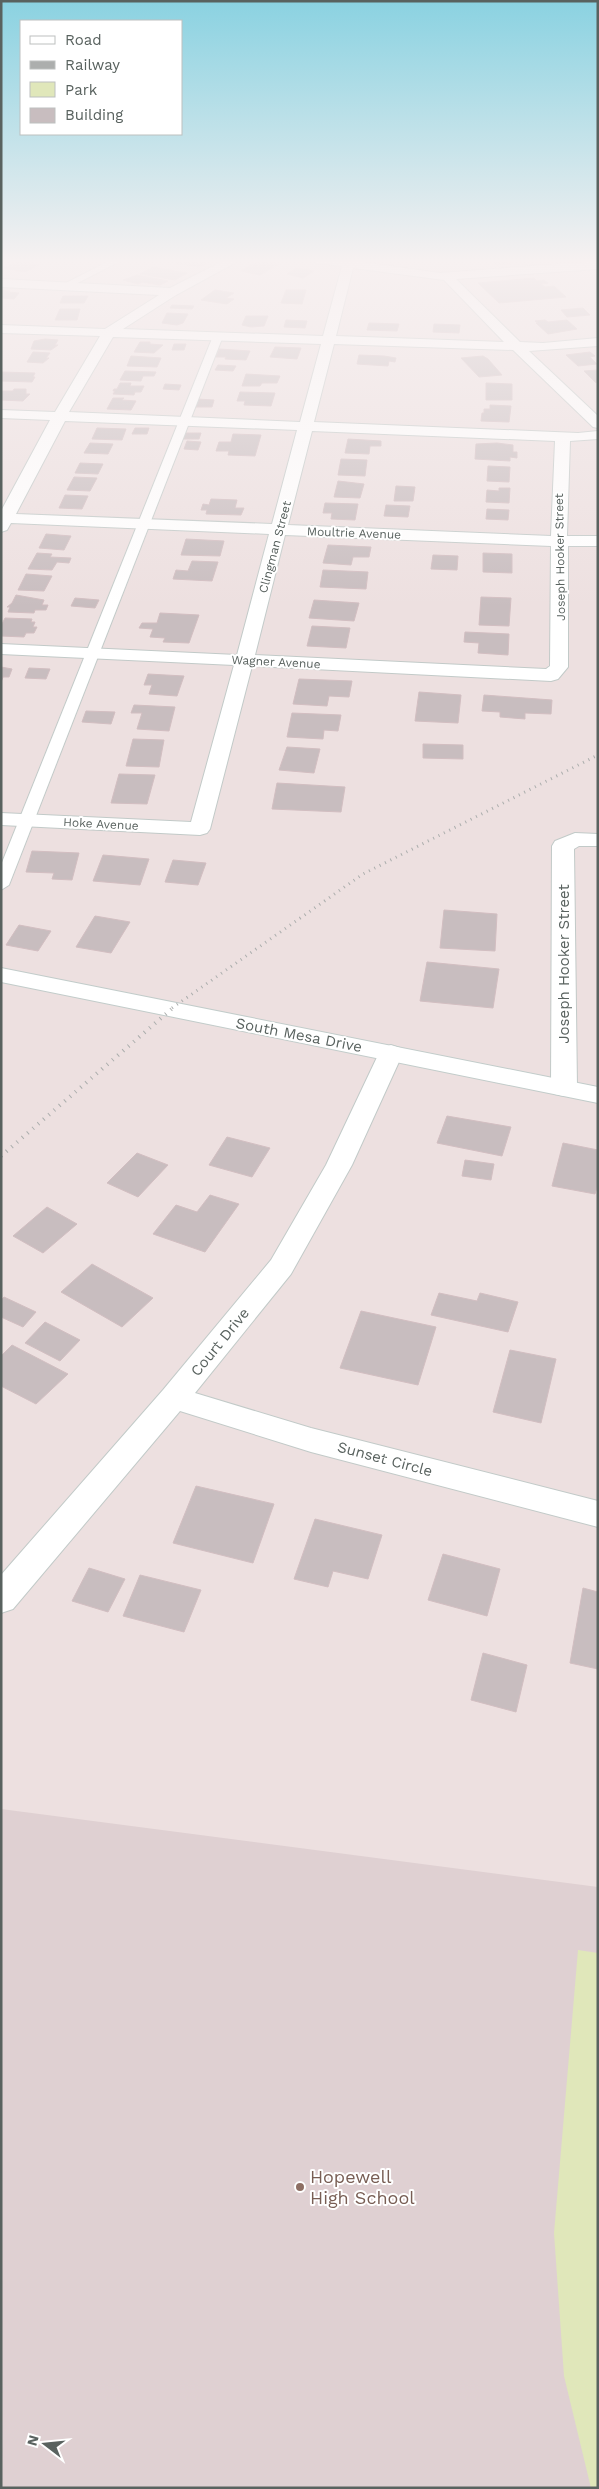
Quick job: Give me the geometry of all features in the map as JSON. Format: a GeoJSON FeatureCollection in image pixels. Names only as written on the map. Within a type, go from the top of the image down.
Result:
{"type":"FeatureCollection","features":[{"type":"Feature","properties":{"kind":"street"},"geometry":{"type":"LineString","coordinates":[[3,521],[84,375]]}},
{"type":"Feature","properties":{"kind":"street","name":"Clingman Street"},"geometry":{"type":"LineString","coordinates":[[200,830],[320,375]]}},
{"type":"Feature","properties":{"kind":"street"},"geometry":{"type":"LineString","coordinates":[[548,375],[598,424]]}},
{"type":"Feature","properties":{"kind":"street"},"geometry":{"type":"LineString","coordinates":[[1,414],[578,437],[598,435]]}},
{"type":"Feature","properties":{"kind":"street","name":"Joseph Hooker Street"},"geometry":{"type":"LineString","coordinates":[[551,675],[559,667],[560,661],[561,587],[558,541],[559,481],[563,435]]}},
{"type":"Feature","properties":{"kind":"street","name":"Moultrie Avenue"},"geometry":{"type":"LineString","coordinates":[[3,521],[144,524],[598,541]]}},
{"type":"Feature","properties":{"kind":"street","name":"Wagner Avenue"},"geometry":{"type":"LineString","coordinates":[[1,649],[551,675]]}},
{"type":"Feature","properties":{"kind":"street","name":"Hoke Avenue"},"geometry":{"type":"LineString","coordinates":[[1,819],[200,830]]}},
{"type":"Feature","properties":{"kind":"street","name":"Joseph Hooker Street"},"geometry":{"type":"LineString","coordinates":[[564,1088],[563,846],[575,839],[598,840]]}},
{"type":"Feature","properties":{"kind":"street","name":"South Mesa Drive"},"geometry":{"type":"LineString","coordinates":[[1,975],[598,1095]]}},
{"type":"Feature","properties":{"kind":"street","name":"Court Drive"},"geometry":{"type":"LineString","coordinates":[[1,1599],[174,1398],[281,1266],[339,1165],[391,1054]]}},
{"type":"Feature","properties":{"kind":"street","name":"Sunset Circle"},"geometry":{"type":"LineString","coordinates":[[174,1398],[312,1440],[598,1514]]}},
{"type":"Feature","properties":{"kind":"lane"},"geometry":{"type":"LineString","coordinates":[[1,885],[203,375]]}},
{"type":"Feature","properties":{"kind":"shaded area","name":"Hopewell High School"},"geometry":{"type":"Polygon","coordinates":[[[1,1809],[598,1887],[598,2488],[1,2488],[1,1809]]]}},
{"type":"Feature","properties":{"kind":"green space"},"geometry":{"type":"Polygon","coordinates":[[[578,1950],[598,1953],[598,2488],[591,2488],[564,2376],[554,2233],[578,1950]]]}},
{"type":"Feature","properties":{"kind":"building"},"geometry":{"type":"Polygon","coordinates":[[[1,375],[34,375],[33,377],[35,377],[32,382],[1,381],[1,375]]]}},
{"type":"Feature","properties":{"kind":"building"},"geometry":{"type":"Polygon","coordinates":[[[123,375],[154,375],[143,376],[141,381],[120,380],[123,375]]]}},
{"type":"Feature","properties":{"kind":"building"},"geometry":{"type":"Polygon","coordinates":[[[246,375],[280,376],[277,383],[262,383],[260,386],[242,386],[246,375]]]}},
{"type":"Feature","properties":{"kind":"building"},"geometry":{"type":"Polygon","coordinates":[[[477,375],[500,375],[479,377],[477,375]]]}},
{"type":"Feature","properties":{"kind":"building"},"geometry":{"type":"Polygon","coordinates":[[[588,375],[597,375],[596,383],[588,375]]]}},
{"type":"Feature","properties":{"kind":"building"},"geometry":{"type":"Polygon","coordinates":[[[120,383],[131,383],[130,386],[144,386],[141,392],[135,392],[134,395],[113,394],[114,389],[117,389],[120,383]]]}},
{"type":"Feature","properties":{"kind":"building"},"geometry":{"type":"Polygon","coordinates":[[[486,383],[512,384],[512,400],[486,400],[486,383]]]}},
{"type":"Feature","properties":{"kind":"building"},"geometry":{"type":"Polygon","coordinates":[[[165,384],[181,385],[179,390],[163,389],[165,384]]]}},
{"type":"Feature","properties":{"kind":"building"},"geometry":{"type":"Polygon","coordinates":[[[14,389],[26,389],[26,394],[30,394],[23,401],[1,400],[1,391],[13,391],[14,389]]]}},
{"type":"Feature","properties":{"kind":"building"},"geometry":{"type":"Polygon","coordinates":[[[240,392],[275,393],[271,406],[244,405],[245,401],[237,401],[240,392]]]}},
{"type":"Feature","properties":{"kind":"building"},"geometry":{"type":"Polygon","coordinates":[[[113,398],[136,401],[131,410],[107,409],[113,398]]]}},
{"type":"Feature","properties":{"kind":"building"},"geometry":{"type":"Polygon","coordinates":[[[197,399],[214,400],[212,407],[195,407],[197,399]]]}},
{"type":"Feature","properties":{"kind":"building"},"geometry":{"type":"Polygon","coordinates":[[[490,405],[511,406],[509,422],[481,421],[484,409],[490,409],[490,405]]]}},
{"type":"Feature","properties":{"kind":"building"},"geometry":{"type":"Polygon","coordinates":[[[97,428],[126,429],[122,440],[92,439],[97,428]]]}},
{"type":"Feature","properties":{"kind":"building"},"geometry":{"type":"Polygon","coordinates":[[[135,428],[149,428],[147,434],[132,434],[135,428]]]}},
{"type":"Feature","properties":{"kind":"building"},"geometry":{"type":"Polygon","coordinates":[[[185,433],[201,433],[199,439],[183,439],[185,433]]]}},
{"type":"Feature","properties":{"kind":"building"},"geometry":{"type":"Polygon","coordinates":[[[233,434],[261,435],[255,456],[228,455],[229,451],[216,451],[219,442],[231,442],[233,434]]]}},
{"type":"Feature","properties":{"kind":"building"},"geometry":{"type":"Polygon","coordinates":[[[348,439],[381,441],[381,446],[370,446],[369,454],[345,453],[348,439]]]}},
{"type":"Feature","properties":{"kind":"building"},"geometry":{"type":"Polygon","coordinates":[[[187,441],[201,442],[198,450],[184,449],[187,441]]]}},
{"type":"Feature","properties":{"kind":"building"},"geometry":{"type":"Polygon","coordinates":[[[90,443],[113,444],[108,454],[84,453],[90,443]]]}},
{"type":"Feature","properties":{"kind":"building"},"geometry":{"type":"Polygon","coordinates":[[[497,443],[513,445],[513,452],[517,452],[517,458],[510,457],[510,461],[475,459],[476,444],[497,443]]]}},
{"type":"Feature","properties":{"kind":"building"},"geometry":{"type":"Polygon","coordinates":[[[341,459],[367,460],[365,476],[338,475],[341,459]]]}},
{"type":"Feature","properties":{"kind":"building"},"geometry":{"type":"Polygon","coordinates":[[[80,463],[103,464],[98,474],[75,473],[80,463]]]}},
{"type":"Feature","properties":{"kind":"building"},"geometry":{"type":"Polygon","coordinates":[[[488,466],[510,467],[509,482],[487,481],[488,466]]]}},
{"type":"Feature","properties":{"kind":"building"},"geometry":{"type":"Polygon","coordinates":[[[74,477],[97,478],[90,491],[67,490],[74,477]]]}},
{"type":"Feature","properties":{"kind":"building"},"geometry":{"type":"Polygon","coordinates":[[[338,481],[364,484],[360,498],[334,497],[338,481]]]}},
{"type":"Feature","properties":{"kind":"building"},"geometry":{"type":"Polygon","coordinates":[[[396,486],[415,487],[413,501],[394,501],[396,486]]]}},
{"type":"Feature","properties":{"kind":"building"},"geometry":{"type":"Polygon","coordinates":[[[499,488],[510,488],[509,503],[486,502],[487,490],[499,491],[499,488]]]}},
{"type":"Feature","properties":{"kind":"building"},"geometry":{"type":"Polygon","coordinates":[[[65,495],[88,496],[82,509],[59,508],[65,495]]]}},
{"type":"Feature","properties":{"kind":"building"},"geometry":{"type":"Polygon","coordinates":[[[211,499],[237,500],[235,508],[244,508],[241,515],[206,514],[207,510],[201,510],[203,504],[209,505],[211,499]]]}},
{"type":"Feature","properties":{"kind":"building"},"geometry":{"type":"Polygon","coordinates":[[[325,503],[358,504],[355,520],[331,519],[332,513],[323,513],[325,503]]]}},
{"type":"Feature","properties":{"kind":"building"},"geometry":{"type":"Polygon","coordinates":[[[386,505],[410,506],[408,517],[384,516],[386,505]]]}},
{"type":"Feature","properties":{"kind":"building"},"geometry":{"type":"Polygon","coordinates":[[[487,509],[509,510],[508,520],[486,519],[487,509]]]}},
{"type":"Feature","properties":{"kind":"building"},"geometry":{"type":"Polygon","coordinates":[[[46,534],[71,536],[64,550],[39,548],[46,534]]]}},
{"type":"Feature","properties":{"kind":"building"},"geometry":{"type":"Polygon","coordinates":[[[186,539],[224,541],[220,556],[181,555],[186,539]]]}},
{"type":"Feature","properties":{"kind":"building"},"geometry":{"type":"Polygon","coordinates":[[[328,545],[371,547],[369,557],[353,557],[351,565],[323,563],[328,545]]]}},
{"type":"Feature","properties":{"kind":"building"},"geometry":{"type":"Polygon","coordinates":[[[37,553],[52,554],[50,557],[71,558],[69,563],[57,562],[52,570],[28,569],[37,553]]]}},
{"type":"Feature","properties":{"kind":"building"},"geometry":{"type":"Polygon","coordinates":[[[483,553],[512,554],[512,573],[483,572],[483,553]]]}},
{"type":"Feature","properties":{"kind":"building"},"geometry":{"type":"Polygon","coordinates":[[[433,555],[458,556],[457,570],[431,569],[433,555]]]}},
{"type":"Feature","properties":{"kind":"building"},"geometry":{"type":"Polygon","coordinates":[[[192,561],[218,562],[212,581],[173,579],[176,570],[188,571],[192,561]]]}},
{"type":"Feature","properties":{"kind":"building"},"geometry":{"type":"Polygon","coordinates":[[[323,570],[368,572],[366,589],[320,587],[323,570]]]}},
{"type":"Feature","properties":{"kind":"building"},"geometry":{"type":"Polygon","coordinates":[[[26,574],[52,576],[44,591],[18,590],[26,574]]]}},
{"type":"Feature","properties":{"kind":"building"},"geometry":{"type":"Polygon","coordinates":[[[16,595],[44,600],[42,605],[48,605],[46,610],[35,610],[34,613],[8,612],[10,607],[7,607],[12,603],[16,595]]]}},
{"type":"Feature","properties":{"kind":"building"},"geometry":{"type":"Polygon","coordinates":[[[481,597],[511,598],[509,626],[479,625],[481,597]]]}},
{"type":"Feature","properties":{"kind":"building"},"geometry":{"type":"Polygon","coordinates":[[[75,598],[99,600],[95,608],[71,606],[75,598]]]}},
{"type":"Feature","properties":{"kind":"building"},"geometry":{"type":"Polygon","coordinates":[[[314,600],[359,603],[354,621],[309,618],[314,600]]]}},
{"type":"Feature","properties":{"kind":"building"},"geometry":{"type":"Polygon","coordinates":[[[160,613],[199,615],[189,643],[163,642],[165,638],[150,637],[153,629],[139,628],[142,623],[157,623],[160,613]]]}},
{"type":"Feature","properties":{"kind":"building"},"geometry":{"type":"Polygon","coordinates":[[[5,618],[32,619],[31,622],[35,622],[33,627],[37,627],[34,633],[26,633],[24,637],[1,636],[1,626],[5,618]]]}},
{"type":"Feature","properties":{"kind":"building"},"geometry":{"type":"Polygon","coordinates":[[[312,626],[350,628],[346,648],[307,646],[312,626]]]}},
{"type":"Feature","properties":{"kind":"building"},"geometry":{"type":"Polygon","coordinates":[[[465,632],[509,634],[508,655],[478,653],[479,643],[464,642],[465,632]]]}},
{"type":"Feature","properties":{"kind":"building"},"geometry":{"type":"Polygon","coordinates":[[[1,667],[12,669],[9,677],[3,677],[1,682],[1,667]]]}},
{"type":"Feature","properties":{"kind":"building"},"geometry":{"type":"Polygon","coordinates":[[[29,668],[50,669],[46,679],[25,678],[29,668]]]}},
{"type":"Feature","properties":{"kind":"building"},"geometry":{"type":"Polygon","coordinates":[[[148,674],[184,676],[177,696],[149,694],[152,685],[144,685],[148,674]]]}},
{"type":"Feature","properties":{"kind":"building"},"geometry":{"type":"Polygon","coordinates":[[[299,679],[352,681],[349,697],[329,696],[327,706],[293,704],[299,679]]]}},
{"type":"Feature","properties":{"kind":"building"},"geometry":{"type":"Polygon","coordinates":[[[419,692],[461,695],[458,723],[415,721],[419,692]]]}},
{"type":"Feature","properties":{"kind":"building"},"geometry":{"type":"Polygon","coordinates":[[[484,695],[552,700],[551,714],[525,713],[525,719],[500,717],[500,712],[482,711],[484,695]]]}},
{"type":"Feature","properties":{"kind":"building"},"geometry":{"type":"Polygon","coordinates":[[[134,705],[175,707],[169,731],[137,729],[142,713],[131,713],[134,705]]]}},
{"type":"Feature","properties":{"kind":"building"},"geometry":{"type":"Polygon","coordinates":[[[86,711],[115,712],[111,724],[82,722],[86,711]]]}},
{"type":"Feature","properties":{"kind":"building"},"geometry":{"type":"Polygon","coordinates":[[[292,713],[341,715],[338,731],[324,730],[323,739],[287,737],[292,713]]]}},
{"type":"Feature","properties":{"kind":"building"},"geometry":{"type":"Polygon","coordinates":[[[133,739],[164,740],[159,767],[126,766],[133,739]]]}},
{"type":"Feature","properties":{"kind":"building"},"geometry":{"type":"Polygon","coordinates":[[[423,744],[463,745],[463,759],[423,758],[423,744]]]}},
{"type":"Feature","properties":{"kind":"building"},"geometry":{"type":"Polygon","coordinates":[[[287,747],[320,749],[314,773],[279,770],[287,747]]]}},
{"type":"Feature","properties":{"kind":"building"},"geometry":{"type":"Polygon","coordinates":[[[119,774],[155,775],[147,804],[111,803],[119,774]]]}},
{"type":"Feature","properties":{"kind":"building"},"geometry":{"type":"Polygon","coordinates":[[[277,783],[345,787],[341,812],[272,809],[277,783]]]}},
{"type":"Feature","properties":{"kind":"building"},"geometry":{"type":"Polygon","coordinates":[[[32,851],[79,853],[72,880],[52,879],[54,873],[26,872],[32,851]]]}},
{"type":"Feature","properties":{"kind":"building"},"geometry":{"type":"Polygon","coordinates":[[[103,855],[149,859],[140,885],[93,881],[103,855]]]}},
{"type":"Feature","properties":{"kind":"building"},"geometry":{"type":"Polygon","coordinates":[[[173,860],[206,863],[198,885],[165,882],[173,860]]]}},
{"type":"Feature","properties":{"kind":"building"},"geometry":{"type":"Polygon","coordinates":[[[444,910],[497,914],[495,951],[440,948],[444,910]]]}},
{"type":"Feature","properties":{"kind":"building"},"geometry":{"type":"Polygon","coordinates":[[[95,916],[130,922],[111,953],[76,947],[95,916]]]}},
{"type":"Feature","properties":{"kind":"building"},"geometry":{"type":"Polygon","coordinates":[[[19,925],[51,931],[38,951],[6,945],[19,925]]]}},
{"type":"Feature","properties":{"kind":"building"},"geometry":{"type":"Polygon","coordinates":[[[427,962],[499,969],[493,1008],[420,1001],[427,962]]]}},
{"type":"Feature","properties":{"kind":"building"},"geometry":{"type":"Polygon","coordinates":[[[447,1116],[511,1127],[502,1156],[437,1143],[447,1116]]]}},
{"type":"Feature","properties":{"kind":"building"},"geometry":{"type":"Polygon","coordinates":[[[227,1137],[270,1148],[252,1177],[209,1165],[227,1137]]]}},
{"type":"Feature","properties":{"kind":"building"},"geometry":{"type":"Polygon","coordinates":[[[563,1143],[598,1150],[598,1184],[595,1194],[552,1186],[563,1143]]]}},
{"type":"Feature","properties":{"kind":"building"},"geometry":{"type":"Polygon","coordinates":[[[137,1153],[168,1165],[138,1197],[107,1183],[137,1153]]]}},
{"type":"Feature","properties":{"kind":"building"},"geometry":{"type":"Polygon","coordinates":[[[465,1160],[494,1164],[491,1180],[462,1176],[465,1160]]]}},
{"type":"Feature","properties":{"kind":"building"},"geometry":{"type":"Polygon","coordinates":[[[210,1195],[239,1204],[205,1252],[153,1234],[176,1205],[197,1212],[210,1195]]]}},
{"type":"Feature","properties":{"kind":"building"},"geometry":{"type":"Polygon","coordinates":[[[47,1207],[77,1224],[43,1253],[13,1236],[47,1207]]]}},
{"type":"Feature","properties":{"kind":"building"},"geometry":{"type":"Polygon","coordinates":[[[92,1264],[153,1298],[122,1327],[61,1292],[92,1264]]]}},
{"type":"Feature","properties":{"kind":"building"},"geometry":{"type":"Polygon","coordinates":[[[439,1293],[477,1301],[480,1293],[518,1302],[508,1332],[431,1315],[439,1293]]]}},
{"type":"Feature","properties":{"kind":"building"},"geometry":{"type":"Polygon","coordinates":[[[4,1297],[36,1312],[23,1327],[1,1317],[1,1300],[4,1297]]]}},
{"type":"Feature","properties":{"kind":"building"},"geometry":{"type":"Polygon","coordinates":[[[361,1311],[436,1327],[418,1385],[340,1368],[361,1311]]]}},
{"type":"Feature","properties":{"kind":"building"},"geometry":{"type":"Polygon","coordinates":[[[45,1322],[80,1340],[60,1361],[25,1343],[45,1322]]]}},
{"type":"Feature","properties":{"kind":"building"},"geometry":{"type":"Polygon","coordinates":[[[12,1345],[68,1374],[36,1404],[1,1386],[1,1356],[12,1345]]]}},
{"type":"Feature","properties":{"kind":"building"},"geometry":{"type":"Polygon","coordinates":[[[510,1350],[556,1359],[541,1423],[493,1412],[510,1350]]]}},
{"type":"Feature","properties":{"kind":"building"},"geometry":{"type":"Polygon","coordinates":[[[196,1486],[274,1504],[253,1563],[173,1543],[196,1486]]]}},
{"type":"Feature","properties":{"kind":"building"},"geometry":{"type":"Polygon","coordinates":[[[315,1519],[382,1535],[368,1579],[333,1571],[328,1587],[294,1579],[315,1519]]]}},
{"type":"Feature","properties":{"kind":"building"},"geometry":{"type":"Polygon","coordinates":[[[443,1554],[500,1569],[487,1616],[428,1600],[443,1554]]]}},
{"type":"Feature","properties":{"kind":"building"},"geometry":{"type":"Polygon","coordinates":[[[89,1568],[125,1579],[108,1612],[72,1601],[89,1568]]]}},
{"type":"Feature","properties":{"kind":"building"},"geometry":{"type":"Polygon","coordinates":[[[140,1575],[201,1590],[184,1632],[123,1616],[140,1575]]]}},
{"type":"Feature","properties":{"kind":"building"},"geometry":{"type":"Polygon","coordinates":[[[583,1588],[598,1592],[598,1669],[570,1663],[583,1588]]]}},
{"type":"Feature","properties":{"kind":"building"},"geometry":{"type":"Polygon","coordinates":[[[483,1653],[527,1665],[516,1712],[471,1700],[483,1653]]]}},
{"type":"Feature","properties":{"kind":"railway"},"geometry":{"type":"LineString","coordinates":[[172,1008],[363,874],[598,755]]}},
{"type":"Feature","properties":{"kind":"railway"},"geometry":{"type":"LineString","coordinates":[[1,1156],[174,1007]]}},
{"type":"Feature","properties":{"kind":"place","name":"Hopewell High School"},"geometry":{"type":"Point","coordinates":[300,2187]}}]}
